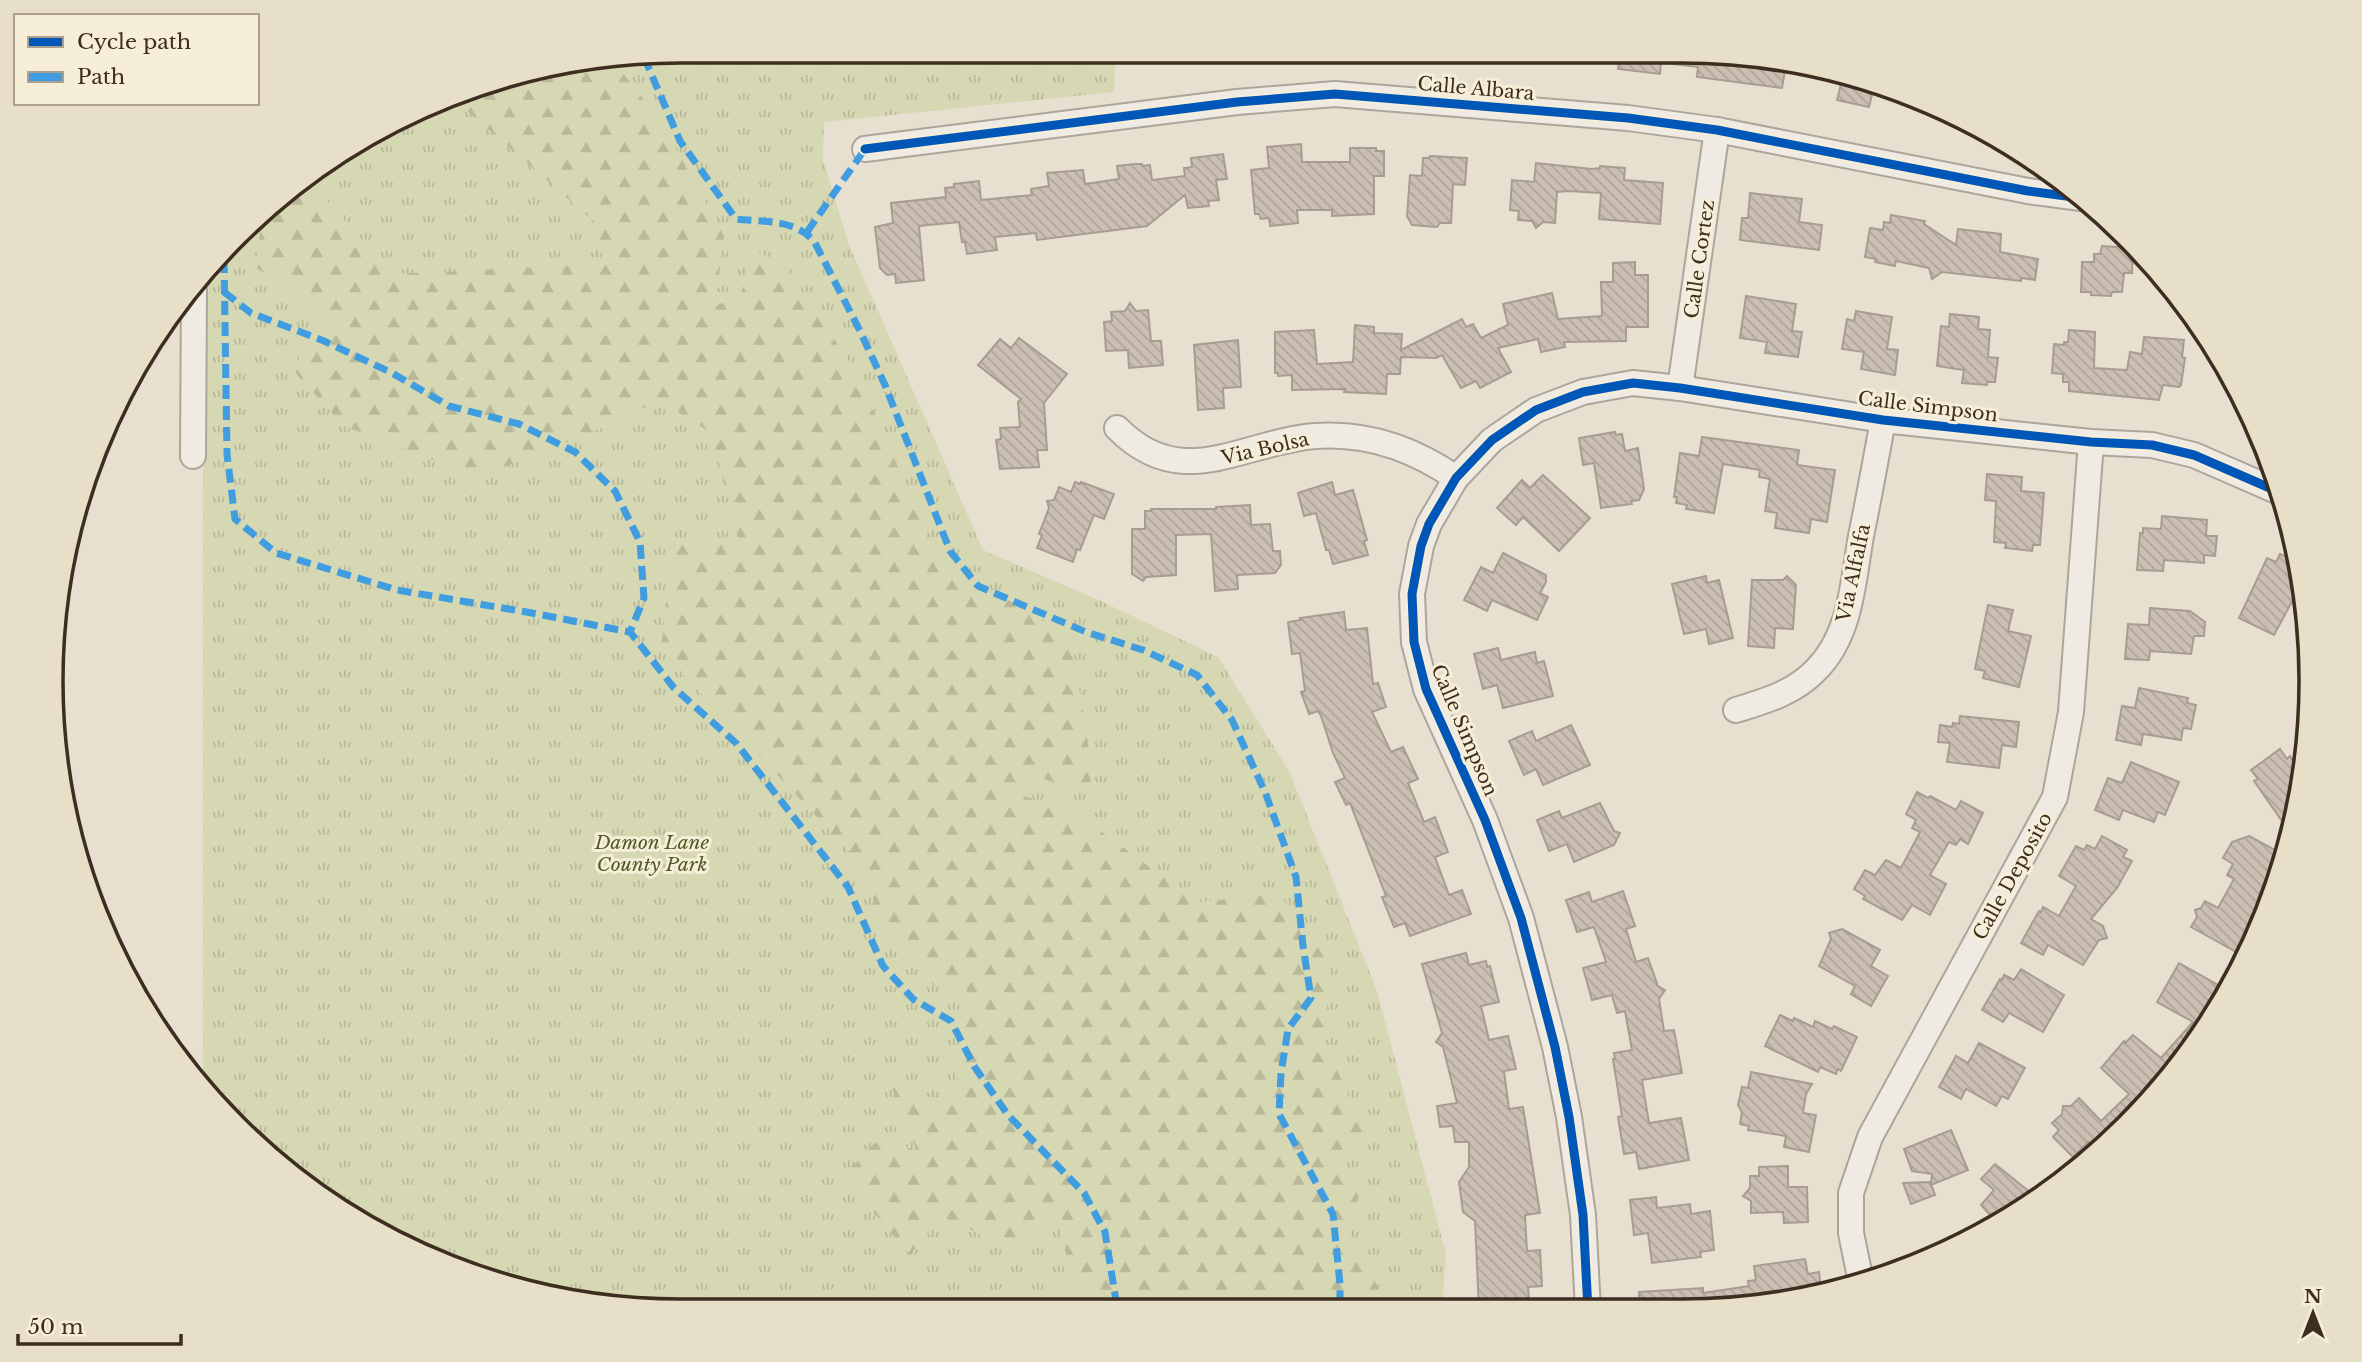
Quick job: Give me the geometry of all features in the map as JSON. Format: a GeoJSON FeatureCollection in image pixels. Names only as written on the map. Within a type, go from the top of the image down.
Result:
{"type":"FeatureCollection","features":[{"type":"Feature","properties":{"kind":"street","name":"Calle Albara"},"geometry":{"type":"LineString","coordinates":[[865,149],[1237,102],[1335,94],[1628,118],[1717,130],[2063,196]]}},
{"type":"Feature","properties":{"kind":"street","name":"Calle Cortez"},"geometry":{"type":"LineString","coordinates":[[1680,388],[1717,130]]}},
{"type":"Feature","properties":{"kind":"street"},"geometry":{"type":"LineString","coordinates":[[190,306],[193,456]]}},
{"type":"Feature","properties":{"kind":"street","name":"Calle Simpson"},"geometry":{"type":"LineString","coordinates":[[1587,1299],[1583,1215],[1569,1116],[1555,1047],[1521,918],[1485,820],[1426,689],[1414,642],[1412,594],[1421,546],[1429,524],[1456,478],[1492,440],[1525,417],[1559,400],[1583,392],[1633,383],[1883,420],[2091,442],[2152,445],[2194,455],[2268,487]]}},
{"type":"Feature","properties":{"kind":"street","name":"Via Alfalfa"},"geometry":{"type":"LineString","coordinates":[[1736,710],[1792,690],[1816,670],[1836,643],[1848,611],[1883,420]]}},
{"type":"Feature","properties":{"kind":"street","name":"Via Bolsa"},"geometry":{"type":"LineString","coordinates":[[1118,428],[1150,453],[1165,459],[1196,463],[1291,440],[1335,435],[1357,437],[1409,451],[1456,478]]}},
{"type":"Feature","properties":{"kind":"street","name":"Calle Deposito"},"geometry":{"type":"LineString","coordinates":[[1859,1272],[1851,1233],[1851,1193],[1870,1137],[2055,797],[2071,712],[2091,442]]}},
{"type":"Feature","properties":{"kind":"green space","name":"Damon Lane County Park"},"geometry":{"type":"Polygon","coordinates":[[[1115,63],[1114,92],[824,122],[823,160],[849,245],[983,550],[1103,602],[1218,657],[1289,771],[1377,991],[1446,1254],[1443,1299],[681,1299],[600,1294],[560,1287],[482,1266],[445,1252],[372,1216],[338,1195],[274,1146],[244,1118],[203,1072],[203,290],[216,274],[274,216],[338,167],[372,146],[445,110],[521,84],[600,68],[641,64],[1115,63]]]}},
{"type":"Feature","properties":{"kind":"green space"},"geometry":{"type":"Polygon","coordinates":[[[617,66],[662,123],[724,236],[715,306],[741,296],[750,250],[782,262],[855,370],[939,560],[1071,637],[1090,757],[1091,795],[1032,775],[1007,790],[1079,815],[1197,902],[1279,894],[1330,961],[1325,1043],[1370,1144],[1351,1158],[1311,1150],[1363,1187],[1343,1223],[1378,1287],[1377,1299],[1182,1299],[1184,1291],[1178,1299],[1077,1299],[1056,1215],[1019,1252],[941,1216],[910,1255],[843,1176],[881,1137],[917,1151],[890,1083],[934,1099],[957,1079],[968,980],[936,987],[892,944],[856,859],[661,650],[672,543],[740,546],[711,433],[659,400],[610,425],[479,477],[344,426],[291,368],[334,318],[255,267],[261,228],[301,194],[317,190],[393,274],[603,264],[598,225],[460,104],[521,84],[617,66]]]}},
{"type":"Feature","properties":{"kind":"building"},"geometry":{"type":"Polygon","coordinates":[[[1619,63],[1661,63],[1660,74],[1618,69],[1619,63]]]}},
{"type":"Feature","properties":{"kind":"building"},"geometry":{"type":"Polygon","coordinates":[[[1665,63],[1721,64],[1785,72],[1782,88],[1697,77],[1698,67],[1665,63]]]}},
{"type":"Feature","properties":{"kind":"building"},"geometry":{"type":"Polygon","coordinates":[[[1841,84],[1872,94],[1869,107],[1837,100],[1841,84]]]}},
{"type":"Feature","properties":{"kind":"building"},"geometry":{"type":"Polygon","coordinates":[[[1301,144],[1302,162],[1350,162],[1350,148],[1376,148],[1376,151],[1384,151],[1384,176],[1374,176],[1374,214],[1332,216],[1332,210],[1297,210],[1298,223],[1270,226],[1269,218],[1261,219],[1259,214],[1255,214],[1251,170],[1269,168],[1267,147],[1301,144]]]}},
{"type":"Feature","properties":{"kind":"building"},"geometry":{"type":"Polygon","coordinates":[[[1223,154],[1227,179],[1216,180],[1219,200],[1208,201],[1209,206],[1188,208],[1185,195],[1147,226],[1037,240],[1036,233],[995,237],[997,250],[967,254],[959,222],[919,226],[924,280],[896,283],[895,274],[887,275],[880,268],[875,227],[893,223],[891,203],[946,197],[945,188],[954,187],[954,184],[979,181],[981,200],[1032,195],[1031,189],[1049,186],[1047,173],[1083,170],[1085,184],[1119,179],[1117,166],[1135,164],[1150,165],[1152,180],[1185,176],[1184,168],[1192,167],[1191,158],[1223,154]]]}},
{"type":"Feature","properties":{"kind":"building"},"geometry":{"type":"Polygon","coordinates":[[[1423,158],[1467,158],[1465,185],[1453,184],[1451,223],[1440,223],[1437,227],[1412,225],[1407,216],[1410,175],[1422,176],[1423,158]]]}},
{"type":"Feature","properties":{"kind":"building"},"geometry":{"type":"Polygon","coordinates":[[[1536,163],[1592,169],[1600,166],[1625,168],[1624,180],[1663,183],[1660,224],[1599,219],[1601,193],[1568,191],[1557,192],[1555,223],[1543,222],[1536,228],[1532,221],[1518,220],[1519,211],[1510,210],[1512,180],[1534,182],[1536,163]]]}},
{"type":"Feature","properties":{"kind":"building"},"geometry":{"type":"Polygon","coordinates":[[[1750,193],[1802,199],[1799,222],[1822,225],[1819,250],[1740,240],[1742,218],[1748,218],[1750,193]]]}},
{"type":"Feature","properties":{"kind":"building"},"geometry":{"type":"Polygon","coordinates":[[[1891,215],[1925,221],[1924,224],[1956,245],[1958,229],[2001,234],[2000,252],[2038,259],[2035,280],[2021,278],[2021,281],[1942,272],[1932,279],[1929,268],[1896,261],[1895,266],[1875,262],[1876,259],[1865,257],[1870,228],[1883,230],[1884,222],[1890,223],[1891,215]]]}},
{"type":"Feature","properties":{"kind":"building"},"geometry":{"type":"Polygon","coordinates":[[[2102,246],[2121,247],[2133,260],[2132,273],[2124,273],[2122,292],[2112,292],[2111,296],[2081,292],[2082,262],[2094,262],[2094,254],[2100,254],[2102,246]]]}},
{"type":"Feature","properties":{"kind":"building"},"geometry":{"type":"Polygon","coordinates":[[[1635,262],[1635,275],[1648,275],[1648,327],[1626,327],[1626,341],[1564,342],[1565,347],[1541,352],[1538,339],[1498,348],[1511,372],[1480,388],[1476,381],[1461,388],[1442,355],[1436,358],[1401,357],[1400,374],[1387,374],[1386,394],[1344,392],[1345,389],[1292,390],[1292,375],[1278,376],[1278,373],[1275,373],[1275,332],[1314,330],[1317,364],[1353,362],[1355,325],[1374,327],[1374,333],[1402,334],[1401,350],[1462,319],[1466,327],[1473,324],[1481,338],[1508,325],[1503,304],[1552,293],[1558,319],[1602,316],[1601,282],[1613,282],[1613,263],[1635,262]]]}},
{"type":"Feature","properties":{"kind":"building"},"geometry":{"type":"Polygon","coordinates":[[[1746,296],[1796,304],[1792,331],[1802,332],[1798,357],[1765,353],[1767,342],[1740,338],[1746,296]]]}},
{"type":"Feature","properties":{"kind":"building"},"geometry":{"type":"Polygon","coordinates":[[[1130,303],[1136,311],[1148,310],[1151,341],[1161,341],[1163,365],[1129,368],[1128,350],[1106,351],[1104,322],[1112,321],[1111,312],[1125,311],[1130,303]]]}},
{"type":"Feature","properties":{"kind":"building"},"geometry":{"type":"Polygon","coordinates":[[[1856,311],[1892,317],[1887,349],[1898,350],[1895,375],[1861,369],[1864,352],[1842,349],[1847,319],[1854,321],[1856,311]]]}},
{"type":"Feature","properties":{"kind":"building"},"geometry":{"type":"Polygon","coordinates":[[[1950,314],[1979,317],[1978,329],[1990,330],[1988,357],[1998,358],[1995,382],[1987,382],[1987,385],[1962,383],[1964,370],[1937,366],[1941,326],[1949,327],[1950,314]]]}},
{"type":"Feature","properties":{"kind":"building"},"geometry":{"type":"Polygon","coordinates":[[[2069,330],[2095,332],[2094,368],[2127,370],[2130,352],[2142,354],[2144,337],[2184,340],[2182,357],[2185,358],[2181,385],[2163,385],[2159,400],[2069,391],[2069,382],[2063,382],[2063,374],[2052,373],[2054,344],[2064,345],[2064,342],[2068,342],[2069,330]]]}},
{"type":"Feature","properties":{"kind":"building"},"geometry":{"type":"Polygon","coordinates":[[[1019,338],[1067,374],[1044,403],[1047,450],[1037,450],[1039,467],[1000,469],[996,440],[1001,439],[1000,428],[1020,427],[1018,402],[1021,399],[978,365],[1000,339],[1011,348],[1019,338]]]}},
{"type":"Feature","properties":{"kind":"building"},"geometry":{"type":"Polygon","coordinates":[[[1238,340],[1241,387],[1223,388],[1224,408],[1198,410],[1194,345],[1238,340]]]}},
{"type":"Feature","properties":{"kind":"building"},"geometry":{"type":"Polygon","coordinates":[[[1615,432],[1616,435],[1622,434],[1625,451],[1638,448],[1644,489],[1639,500],[1631,501],[1632,504],[1601,508],[1594,463],[1583,465],[1579,438],[1615,432]]]}},
{"type":"Feature","properties":{"kind":"building"},"geometry":{"type":"Polygon","coordinates":[[[1702,437],[1799,450],[1797,465],[1835,470],[1827,522],[1811,519],[1809,533],[1775,528],[1777,513],[1765,511],[1770,479],[1759,477],[1760,470],[1723,464],[1714,513],[1686,509],[1687,505],[1676,503],[1677,497],[1674,497],[1680,453],[1699,456],[1702,437]]]}},
{"type":"Feature","properties":{"kind":"building"},"geometry":{"type":"Polygon","coordinates":[[[1987,474],[2022,477],[2021,491],[2044,493],[2040,545],[2033,545],[2032,551],[2005,548],[2006,543],[1994,542],[1996,501],[1985,500],[1987,474]]]}},
{"type":"Feature","properties":{"kind":"building"},"geometry":{"type":"Polygon","coordinates":[[[1543,475],[1590,518],[1559,551],[1523,517],[1516,525],[1497,508],[1522,480],[1530,488],[1543,475]]]}},
{"type":"Feature","properties":{"kind":"building"},"geometry":{"type":"Polygon","coordinates":[[[1075,482],[1114,494],[1104,519],[1094,515],[1073,562],[1037,548],[1042,535],[1039,534],[1049,508],[1047,501],[1054,500],[1059,487],[1071,492],[1075,482]]]}},
{"type":"Feature","properties":{"kind":"building"},"geometry":{"type":"Polygon","coordinates":[[[1332,482],[1335,495],[1353,490],[1367,540],[1364,541],[1368,555],[1333,564],[1329,550],[1326,550],[1316,513],[1304,516],[1298,493],[1332,482]]]}},
{"type":"Feature","properties":{"kind":"building"},"geometry":{"type":"Polygon","coordinates":[[[1250,505],[1251,525],[1270,524],[1273,551],[1280,551],[1281,565],[1275,573],[1237,575],[1238,589],[1215,591],[1211,534],[1176,535],[1176,575],[1146,577],[1143,581],[1132,574],[1132,529],[1145,529],[1145,511],[1250,505]]]}},
{"type":"Feature","properties":{"kind":"building"},"geometry":{"type":"Polygon","coordinates":[[[2162,516],[2207,520],[2206,536],[2217,536],[2215,556],[2204,555],[2204,563],[2164,560],[2163,571],[2137,570],[2140,533],[2143,533],[2143,528],[2161,529],[2162,516]]]}},
{"type":"Feature","properties":{"kind":"building"},"geometry":{"type":"Polygon","coordinates":[[[1503,553],[1546,575],[1546,582],[1540,593],[1548,597],[1537,620],[1492,600],[1487,611],[1464,600],[1481,567],[1493,573],[1503,553]]]}},
{"type":"Feature","properties":{"kind":"building"},"geometry":{"type":"Polygon","coordinates":[[[2280,554],[2286,557],[2294,598],[2274,635],[2239,618],[2267,558],[2276,562],[2280,554]]]}},
{"type":"Feature","properties":{"kind":"building"},"geometry":{"type":"Polygon","coordinates":[[[1706,576],[1707,583],[1719,580],[1733,638],[1709,644],[1706,629],[1684,634],[1672,584],[1706,576]]]}},
{"type":"Feature","properties":{"kind":"building"},"geometry":{"type":"Polygon","coordinates":[[[1787,576],[1796,585],[1793,629],[1775,628],[1774,648],[1748,646],[1752,580],[1783,580],[1787,576]]]}},
{"type":"Feature","properties":{"kind":"building"},"geometry":{"type":"Polygon","coordinates":[[[1988,605],[2013,610],[2008,631],[2031,636],[2019,687],[1983,678],[1985,671],[1975,669],[1988,605]]]}},
{"type":"Feature","properties":{"kind":"building"},"geometry":{"type":"Polygon","coordinates":[[[2150,608],[2190,611],[2205,622],[2204,636],[2194,636],[2191,654],[2150,651],[2149,660],[2125,659],[2128,624],[2149,625],[2150,608]]]}},
{"type":"Feature","properties":{"kind":"building"},"geometry":{"type":"Polygon","coordinates":[[[1344,612],[1346,630],[1367,628],[1373,684],[1378,683],[1386,707],[1372,712],[1391,752],[1403,747],[1418,779],[1408,783],[1424,822],[1435,817],[1448,852],[1435,857],[1449,895],[1462,890],[1471,914],[1410,936],[1405,923],[1394,927],[1382,897],[1386,896],[1350,803],[1346,805],[1335,782],[1345,778],[1333,753],[1321,716],[1318,711],[1309,714],[1301,692],[1305,691],[1300,653],[1292,654],[1288,622],[1344,612]]]}},
{"type":"Feature","properties":{"kind":"building"},"geometry":{"type":"Polygon","coordinates":[[[1498,648],[1501,660],[1535,652],[1537,663],[1544,661],[1553,696],[1503,708],[1497,685],[1483,689],[1474,654],[1498,648]]]}},
{"type":"Feature","properties":{"kind":"building"},"geometry":{"type":"Polygon","coordinates":[[[2139,688],[2188,698],[2187,703],[2196,705],[2191,729],[2183,728],[2181,740],[2143,734],[2141,745],[2116,740],[2122,706],[2135,708],[2139,688]]]}},
{"type":"Feature","properties":{"kind":"building"},"geometry":{"type":"Polygon","coordinates":[[[1960,716],[2019,722],[2016,747],[2002,745],[1999,768],[1947,762],[1950,743],[1938,742],[1940,725],[1952,727],[1953,723],[1959,724],[1960,716]]]}},
{"type":"Feature","properties":{"kind":"building"},"geometry":{"type":"Polygon","coordinates":[[[1571,725],[1590,765],[1543,785],[1536,769],[1524,775],[1509,741],[1532,731],[1536,741],[1571,725]]]}},
{"type":"Feature","properties":{"kind":"building"},"geometry":{"type":"Polygon","coordinates":[[[2280,749],[2287,759],[2290,756],[2294,762],[2282,822],[2254,781],[2258,779],[2251,770],[2280,749]]]}},
{"type":"Feature","properties":{"kind":"building"},"geometry":{"type":"Polygon","coordinates":[[[2131,762],[2179,782],[2165,815],[2158,812],[2154,822],[2123,810],[2119,820],[2095,810],[2108,778],[2122,783],[2131,762]]]}},
{"type":"Feature","properties":{"kind":"building"},"geometry":{"type":"Polygon","coordinates":[[[1917,792],[1956,810],[1961,801],[1983,813],[1968,844],[1960,839],[1956,845],[1949,842],[1930,875],[1946,884],[1930,915],[1912,905],[1902,920],[1863,899],[1865,896],[1854,889],[1865,870],[1875,875],[1886,860],[1901,868],[1920,832],[1912,828],[1916,820],[1906,814],[1917,792]]]}},
{"type":"Feature","properties":{"kind":"building"},"geometry":{"type":"Polygon","coordinates":[[[1600,803],[1614,831],[1620,833],[1614,845],[1574,862],[1567,844],[1549,851],[1537,820],[1559,811],[1562,818],[1600,803]]]}},
{"type":"Feature","properties":{"kind":"building"},"geometry":{"type":"Polygon","coordinates":[[[2102,836],[2127,850],[2123,857],[2132,861],[2117,888],[2091,919],[2103,926],[2107,938],[2099,940],[2083,965],[2048,945],[2043,955],[2021,943],[2043,907],[2059,916],[2076,886],[2059,876],[2076,846],[2084,850],[2087,845],[2095,849],[2102,836]]]}},
{"type":"Feature","properties":{"kind":"building"},"geometry":{"type":"Polygon","coordinates":[[[2249,836],[2275,850],[2252,917],[2236,952],[2191,927],[2197,917],[2195,910],[2201,908],[2205,901],[2218,908],[2234,879],[2227,875],[2233,864],[2223,858],[2232,842],[2249,836]]]}},
{"type":"Feature","properties":{"kind":"building"},"geometry":{"type":"Polygon","coordinates":[[[1623,891],[1635,926],[1626,929],[1636,962],[1648,958],[1658,986],[1665,990],[1659,999],[1664,1031],[1674,1030],[1682,1073],[1642,1080],[1649,1123],[1681,1118],[1689,1160],[1639,1169],[1636,1152],[1624,1154],[1618,1117],[1622,1116],[1614,1053],[1632,1050],[1625,1011],[1617,1013],[1612,995],[1592,1000],[1583,968],[1606,962],[1594,927],[1577,932],[1566,900],[1589,892],[1592,902],[1623,891]]]}},
{"type":"Feature","properties":{"kind":"building"},"geometry":{"type":"Polygon","coordinates":[[[1842,929],[1880,950],[1871,966],[1888,976],[1871,1006],[1851,994],[1855,986],[1819,966],[1831,939],[1829,933],[1842,929]]]}},
{"type":"Feature","properties":{"kind":"building"},"geometry":{"type":"Polygon","coordinates":[[[1466,953],[1469,965],[1486,961],[1487,967],[1490,966],[1499,1002],[1481,1006],[1489,1040],[1508,1036],[1516,1069],[1504,1071],[1509,1109],[1523,1107],[1540,1213],[1525,1215],[1527,1251],[1540,1250],[1542,1286],[1528,1287],[1529,1299],[1479,1299],[1475,1221],[1463,1212],[1459,1182],[1469,1167],[1469,1142],[1455,1142],[1453,1126],[1440,1127],[1437,1106],[1457,1103],[1443,1047],[1436,1042],[1442,1033],[1422,964],[1466,953]]]}},
{"type":"Feature","properties":{"kind":"building"},"geometry":{"type":"Polygon","coordinates":[[[2179,963],[2218,985],[2195,1024],[2146,1088],[2118,1118],[2073,1157],[2053,1137],[2059,1130],[2052,1123],[2062,1114],[2063,1106],[2071,1106],[2079,1098],[2101,1121],[2129,1094],[2101,1068],[2124,1041],[2125,1043],[2133,1035],[2161,1058],[2193,1022],[2157,1002],[2179,963]]]}},
{"type":"Feature","properties":{"kind":"building"},"geometry":{"type":"Polygon","coordinates":[[[2021,969],[2064,995],[2043,1032],[2009,1013],[2003,1022],[1982,1010],[2000,979],[2002,980],[2004,975],[2014,980],[2021,969]]]}},
{"type":"Feature","properties":{"kind":"building"},"geometry":{"type":"Polygon","coordinates":[[[1780,1015],[1813,1027],[1815,1021],[1832,1029],[1834,1026],[1857,1037],[1841,1071],[1838,1069],[1836,1074],[1820,1067],[1818,1072],[1765,1046],[1780,1015]]]}},
{"type":"Feature","properties":{"kind":"building"},"geometry":{"type":"Polygon","coordinates":[[[1979,1043],[2025,1068],[2008,1099],[2002,1096],[1996,1106],[1966,1089],[1961,1099],[1939,1087],[1956,1056],[1968,1063],[1979,1043]]]}},
{"type":"Feature","properties":{"kind":"building"},"geometry":{"type":"Polygon","coordinates":[[[1751,1072],[1812,1084],[1806,1094],[1803,1113],[1816,1115],[1809,1152],[1784,1147],[1786,1136],[1748,1130],[1749,1126],[1740,1124],[1742,1112],[1738,1105],[1742,1087],[1748,1088],[1751,1072]]]}},
{"type":"Feature","properties":{"kind":"building"},"geometry":{"type":"Polygon","coordinates":[[[1951,1130],[1968,1170],[1931,1185],[1932,1174],[1912,1171],[1904,1149],[1951,1130]]]}},
{"type":"Feature","properties":{"kind":"building"},"geometry":{"type":"Polygon","coordinates":[[[1995,1164],[2029,1191],[1991,1216],[1981,1205],[1994,1190],[1981,1179],[1995,1164]]]}},
{"type":"Feature","properties":{"kind":"building"},"geometry":{"type":"Polygon","coordinates":[[[1788,1166],[1788,1187],[1807,1187],[1808,1222],[1784,1223],[1783,1212],[1751,1213],[1751,1201],[1743,1196],[1750,1188],[1750,1176],[1759,1176],[1759,1167],[1788,1166]]]}},
{"type":"Feature","properties":{"kind":"building"},"geometry":{"type":"Polygon","coordinates":[[[1930,1182],[1935,1195],[1911,1204],[1903,1183],[1930,1182]]]}},
{"type":"Feature","properties":{"kind":"building"},"geometry":{"type":"Polygon","coordinates":[[[1656,1197],[1657,1208],[1690,1204],[1691,1214],[1710,1211],[1714,1250],[1700,1252],[1701,1257],[1652,1263],[1648,1233],[1634,1235],[1630,1200],[1656,1197]]]}},
{"type":"Feature","properties":{"kind":"building"},"geometry":{"type":"Polygon","coordinates":[[[1805,1259],[1808,1274],[1819,1272],[1820,1283],[1762,1294],[1721,1298],[1639,1299],[1639,1292],[1703,1288],[1703,1293],[1749,1286],[1748,1281],[1756,1280],[1754,1266],[1805,1259]]]}},
{"type":"Feature","properties":{"kind":"marked path"},"geometry":{"type":"LineString","coordinates":[[647,64],[680,141],[736,219],[790,226],[808,235],[815,243],[885,385],[950,551],[978,586],[1086,632],[1143,650],[1197,675],[1232,720],[1265,792],[1296,877],[1311,998],[1288,1029],[1281,1073],[1279,1114],[1333,1214],[1340,1299]]}},
{"type":"Feature","properties":{"kind":"marked path"},"geometry":{"type":"LineString","coordinates":[[807,232],[865,149]]}},
{"type":"Feature","properties":{"kind":"marked path"},"geometry":{"type":"LineString","coordinates":[[224,265],[227,454],[235,519],[276,553],[397,590],[630,632],[674,688],[736,743],[848,887],[883,966],[913,999],[951,1021],[974,1066],[1008,1115],[1084,1193],[1105,1232],[1116,1299]]}},
{"type":"Feature","properties":{"kind":"marked path"},"geometry":{"type":"LineString","coordinates":[[224,292],[251,313],[324,341],[392,373],[449,406],[519,424],[575,452],[615,491],[640,542],[644,598],[630,632]]}},
{"type":"Feature","properties":{"kind":"cycle path"},"geometry":{"type":"LineString","coordinates":[[865,149],[1237,102],[1335,94],[1628,118],[1717,130],[2063,196]]}},
{"type":"Feature","properties":{"kind":"cycle path"},"geometry":{"type":"LineString","coordinates":[[1587,1299],[1583,1215],[1569,1117],[1555,1047],[1521,918],[1485,820],[1426,689],[1414,642],[1412,594],[1421,546],[1429,524],[1456,478],[1492,440],[1536,410],[1583,392],[1633,383],[1883,420],[2091,442],[2152,445],[2194,455],[2268,487]]}}]}
